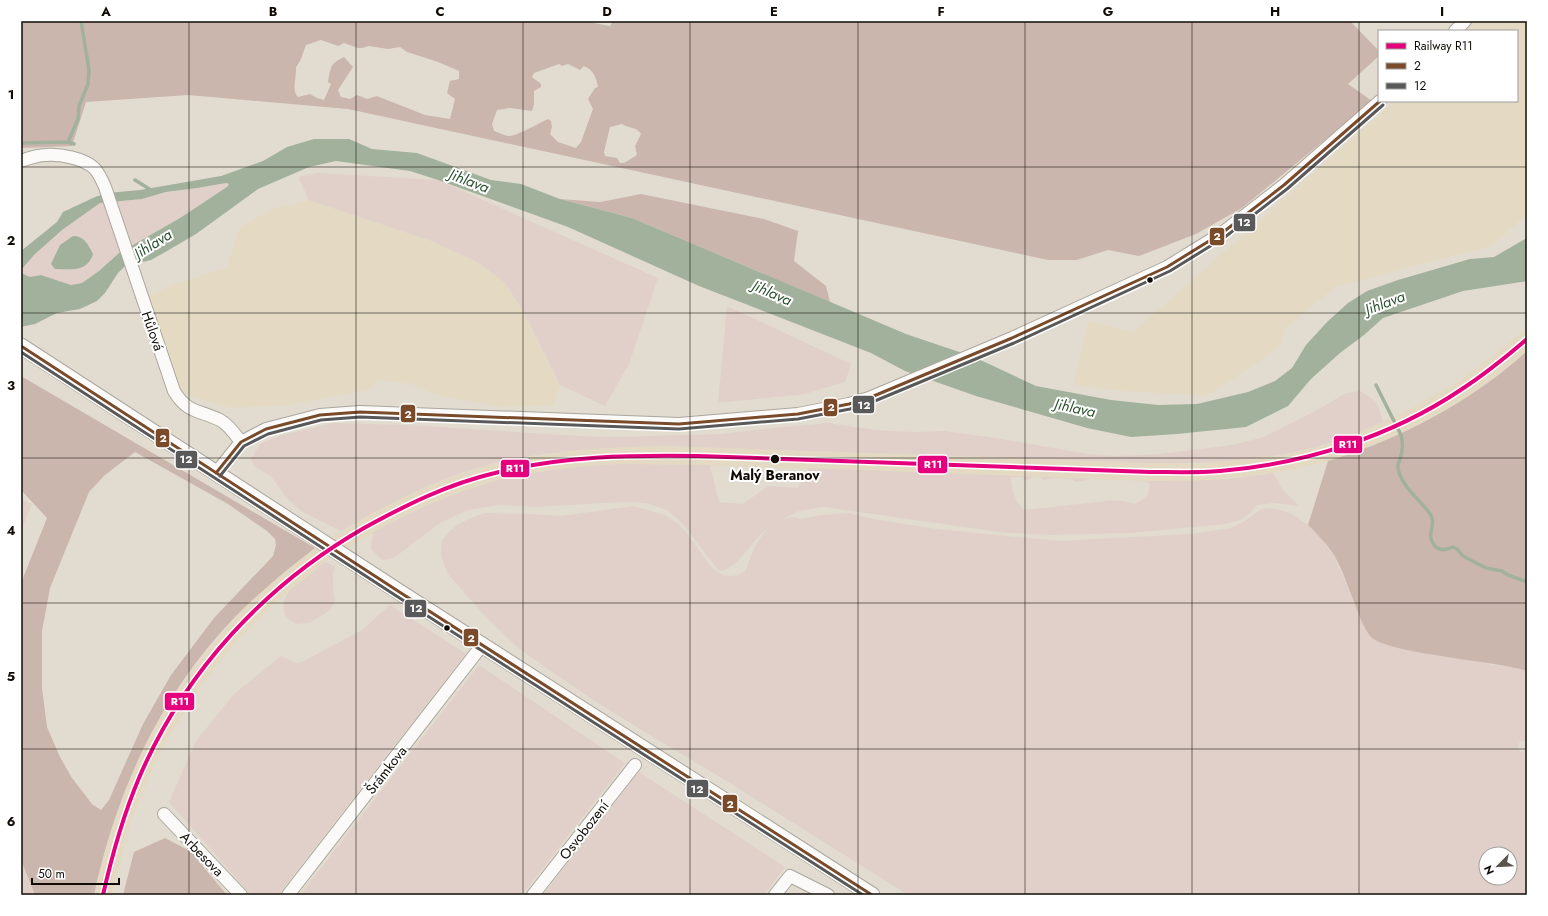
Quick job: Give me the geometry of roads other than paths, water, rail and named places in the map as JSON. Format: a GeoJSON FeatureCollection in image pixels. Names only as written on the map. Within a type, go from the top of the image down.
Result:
{"type":"FeatureCollection","features":[{"type":"Feature","properties":{"kind":"main road"},"geometry":{"type":"LineString","coordinates":[[21,346],[872,895]]}},
{"type":"Feature","properties":{"kind":"street"},"geometry":{"type":"LineString","coordinates":[[1456,30],[1465,21]]}},
{"type":"Feature","properties":{"kind":"street"},"geometry":{"type":"LineString","coordinates":[[216,473],[241,442],[266,429],[320,415],[360,412],[679,424],[798,414],[849,404],[869,398],[990,348],[1167,267],[1222,233],[1284,185],[1379,102]]}},
{"type":"Feature","properties":{"kind":"street","name":"Hůlová"},"geometry":{"type":"LineString","coordinates":[[21,161],[45,155],[59,156],[75,159],[86,163],[93,168],[105,187],[174,391],[180,401],[188,408],[220,420],[226,424],[241,442]]}},
{"type":"Feature","properties":{"kind":"street","name":"Šrámkova"},"geometry":{"type":"LineString","coordinates":[[288,895],[483,644]]}},
{"type":"Feature","properties":{"kind":"street","name":"Osvobození"},"geometry":{"type":"LineString","coordinates":[[533,895],[635,765]]}},
{"type":"Feature","properties":{"kind":"street","name":"Arbesova"},"geometry":{"type":"LineString","coordinates":[[164,814],[241,895]]}},
{"type":"Feature","properties":{"kind":"street"},"geometry":{"type":"LineString","coordinates":[[775,895],[790,876],[828,895]]}},
{"type":"Feature","properties":{"kind":"water","name":"Jihlava"},"geometry":{"type":"Polygon","coordinates":[[[314,139],[349,139],[372,149],[417,153],[491,180],[521,184],[560,199],[632,218],[906,334],[974,357],[1036,386],[1111,400],[1158,405],[1197,404],[1248,392],[1275,381],[1292,368],[1306,345],[1327,322],[1348,303],[1367,291],[1398,280],[1470,259],[1494,257],[1527,238],[1527,281],[1463,291],[1383,318],[1311,379],[1288,406],[1246,427],[1131,437],[1087,428],[976,396],[905,371],[871,353],[699,286],[568,227],[438,180],[410,171],[336,161],[309,167],[258,189],[196,234],[167,251],[151,260],[125,266],[118,273],[105,293],[97,301],[80,309],[57,313],[35,324],[21,327],[21,273],[30,277],[41,275],[71,285],[82,283],[99,271],[119,253],[180,218],[227,187],[229,184],[226,183],[166,192],[142,199],[100,203],[62,230],[34,255],[21,270],[21,251],[57,222],[63,212],[107,193],[140,190],[221,176],[263,161],[287,147],[314,139]]]}},
{"type":"Feature","properties":{"kind":"water"},"geometry":{"type":"Polygon","coordinates":[[[73,236],[80,237],[87,244],[93,254],[90,260],[87,264],[77,269],[55,269],[51,264],[60,245],[73,236]]]}},
{"type":"Feature","properties":{"kind":"waterway"},"geometry":{"type":"LineString","coordinates":[[68,142],[78,119],[79,106],[88,84],[89,70],[81,21]]}},
{"type":"Feature","properties":{"kind":"waterway"},"geometry":{"type":"LineString","coordinates":[[21,143],[68,142],[74,144]]}},
{"type":"Feature","properties":{"kind":"waterway"},"geometry":{"type":"LineString","coordinates":[[135,180],[151,190]]}},
{"type":"Feature","properties":{"kind":"waterway"},"geometry":{"type":"LineString","coordinates":[[1376,385],[1401,435],[1402,447],[1398,466],[1399,473],[1406,486],[1431,515],[1433,521],[1431,537],[1434,545],[1441,550],[1446,550],[1453,547],[1463,556],[1486,568],[1502,571],[1508,575],[1527,582]]}},
{"type":"Feature","properties":{"kind":"rail line","name":"R11"},"geometry":{"type":"LineString","coordinates":[[103,895],[114,850],[139,778],[158,739],[179,702],[204,667],[231,635],[261,604],[293,576],[364,528],[412,503],[444,489],[520,467],[570,460],[621,456],[698,456],[1150,472],[1211,472],[1252,467],[1315,455],[1376,434],[1406,421],[1435,406],[1471,383],[1527,339]]}},
{"type":"Feature","properties":{"kind":"place","name":"Malý Beranov"},"geometry":{"type":"Point","coordinates":[775,459]}}]}
